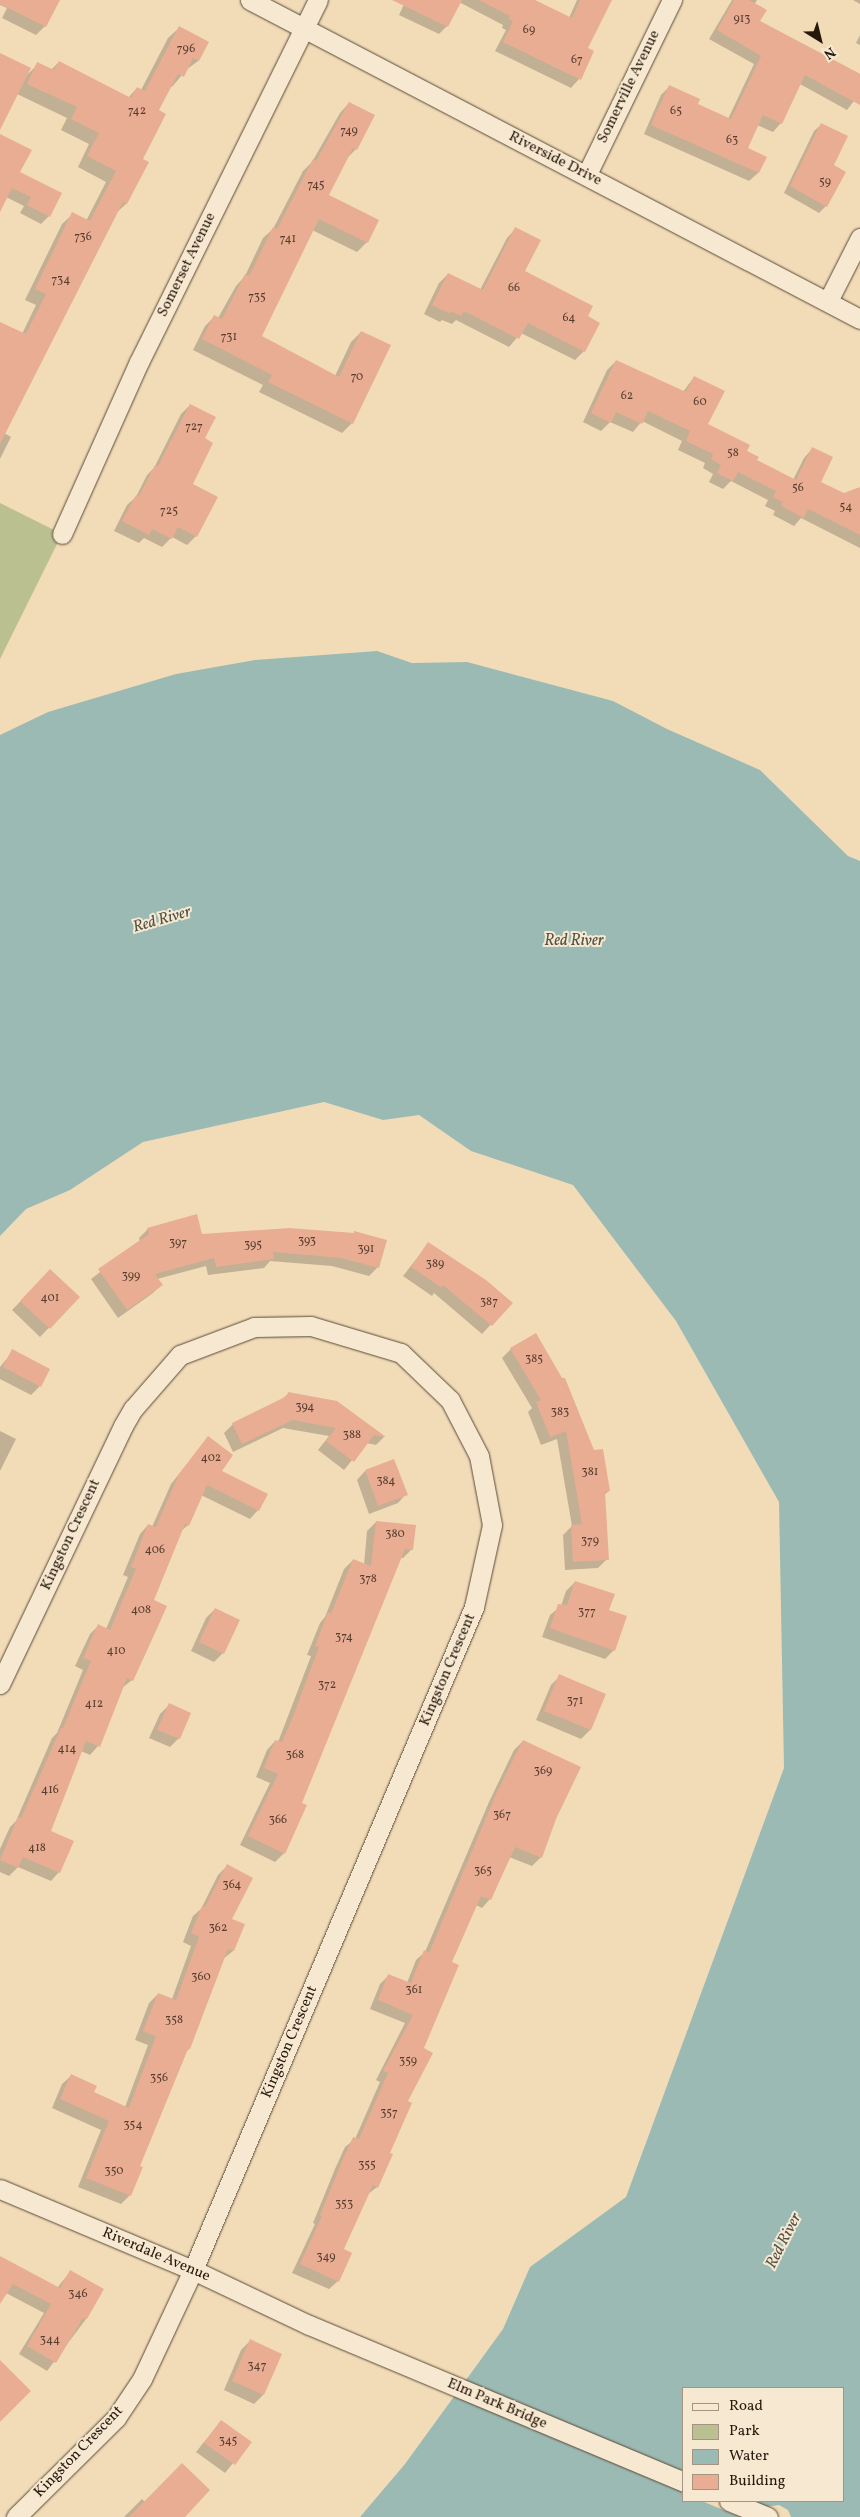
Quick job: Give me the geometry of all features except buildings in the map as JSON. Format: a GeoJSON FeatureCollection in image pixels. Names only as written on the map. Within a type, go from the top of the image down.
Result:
{"type":"FeatureCollection","features":[{"type":"Feature","properties":{"kind":"street","name":"Riverside Drive"},"geometry":{"type":"LineString","coordinates":[[250,0],[587,174],[860,319]]}},
{"type":"Feature","properties":{"kind":"street","name":"Somerset Avenue"},"geometry":{"type":"LineString","coordinates":[[62,534],[139,362],[318,0]]}},
{"type":"Feature","properties":{"kind":"street","name":"Somerville Avenue"},"geometry":{"type":"LineString","coordinates":[[587,174],[672,0]]}},
{"type":"Feature","properties":{"kind":"street"},"geometry":{"type":"LineString","coordinates":[[828,301],[860,238]]}},
{"type":"Feature","properties":{"kind":"street","name":"Kingston Crescent"},"geometry":{"type":"LineString","coordinates":[[0,1684],[123,1426],[134,1409],[180,1355],[254,1327],[310,1326],[401,1353],[450,1400],[479,1456],[492,1525],[474,1607],[193,2270],[142,2379],[116,2418],[16,2517]]}},
{"type":"Feature","properties":{"kind":"street","name":"Riverdale Avenue"},"geometry":{"type":"LineString","coordinates":[[0,2189],[193,2270],[310,2325]]}},
{"type":"Feature","properties":{"kind":"street","name":"Elm Park Bridge"},"geometry":{"type":"LineString","coordinates":[[310,2325],[682,2481]]}},
{"type":"Feature","properties":{"kind":"street"},"geometry":{"type":"LineString","coordinates":[[731,2502],[768,2517]]}},
{"type":"Feature","properties":{"kind":"green space"},"geometry":{"type":"Polygon","coordinates":[[[0,503],[62,534],[0,659],[0,503]]]}},
{"type":"Feature","properties":{"kind":"water","name":"Red River"},"geometry":{"type":"Polygon","coordinates":[[[377,651],[412,663],[467,662],[613,701],[667,729],[760,770],[848,856],[860,861],[860,2517],[360,2517],[405,2464],[503,2329],[530,2267],[626,2197],[784,1768],[779,1502],[676,1321],[573,1185],[471,1151],[419,1115],[383,1120],[324,1102],[143,1142],[70,1190],[26,1209],[0,1236],[0,735],[48,712],[176,674],[255,660],[377,651]]]}},
{"type":"Feature","properties":{"kind":"pier"},"geometry":{"type":"Polygon","coordinates":[[[704,2502],[753,2502],[765,2507],[779,2505],[788,2510],[791,2517],[740,2517],[704,2502]]]}}]}
